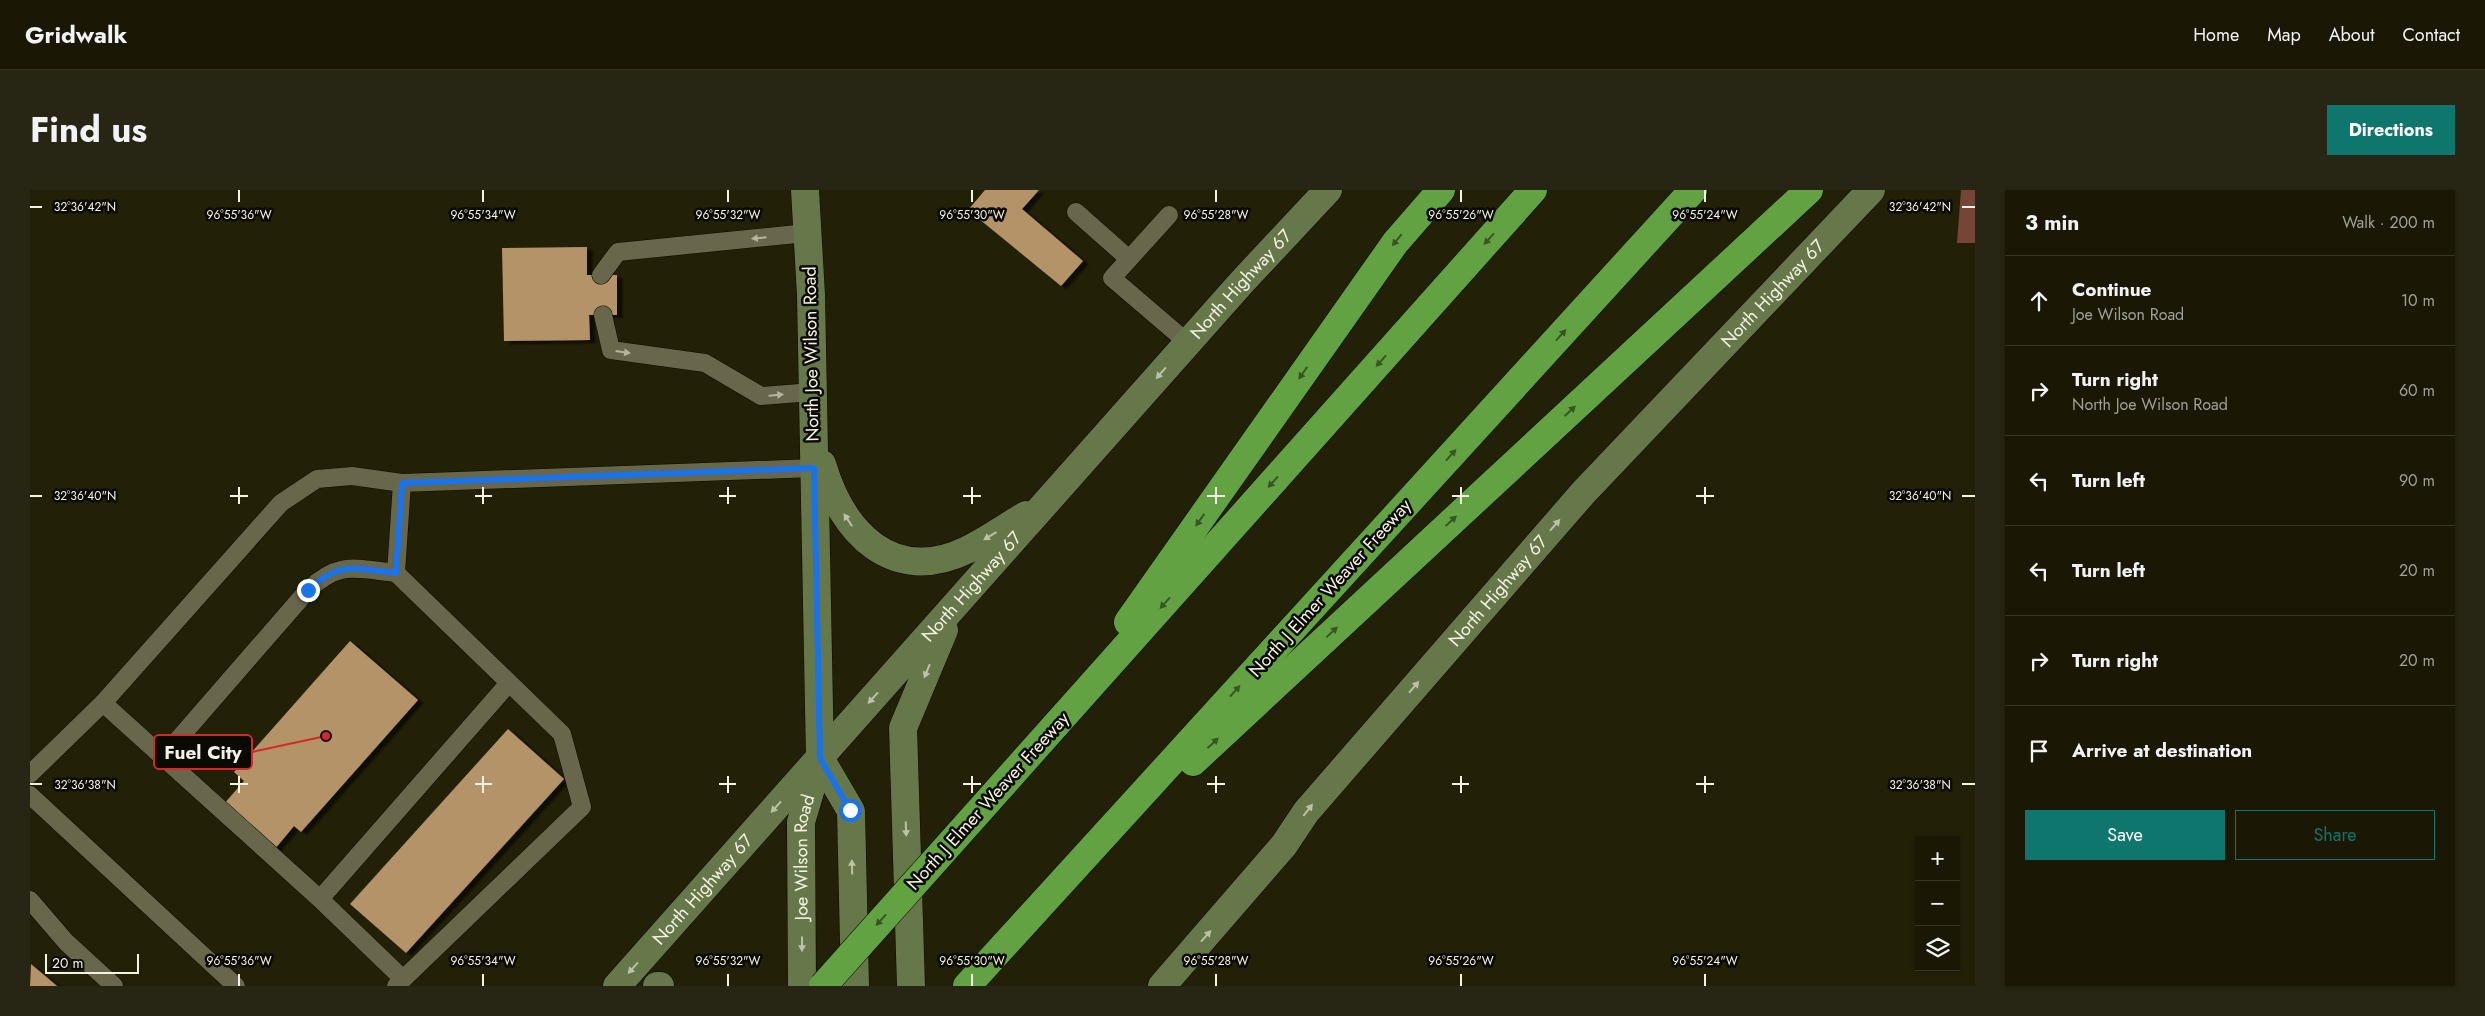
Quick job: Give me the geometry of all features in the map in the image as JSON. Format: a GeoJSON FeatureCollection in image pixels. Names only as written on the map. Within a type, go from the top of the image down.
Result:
{"type":"FeatureCollection","features":[{"type":"Feature","properties":{"kind":"highway"},"geometry":{"type":"LineString","coordinates":[[1054,727],[1395,243],[1440,190]]}},
{"type":"Feature","properties":{"kind":"highway","name":"North J Elmer Weaver Freeway"},"geometry":{"type":"LineString","coordinates":[[823,986],[1533,190]]}},
{"type":"Feature","properties":{"kind":"highway","name":"North J Elmer Weaver Freeway"},"geometry":{"type":"LineString","coordinates":[[967,986],[1693,190]]}},
{"type":"Feature","properties":{"kind":"highway"},"geometry":{"type":"LineString","coordinates":[[1026,921],[1277,682],[1808,190]]}},
{"type":"Feature","properties":{"kind":"main road","name":"North Joe Wilson Road"},"geometry":{"type":"LineString","coordinates":[[805,190],[812,392],[820,758]]}},
{"type":"Feature","properties":{"kind":"main road","name":"North Highway 67"},"geometry":{"type":"LineString","coordinates":[[617,986],[1188,343],[1328,190]]}},
{"type":"Feature","properties":{"kind":"main road","name":"North Highway 67"},"geometry":{"type":"LineString","coordinates":[[1162,986],[1284,845],[1306,812],[1583,493],[1871,190]]}},
{"type":"Feature","properties":{"kind":"main road"},"geometry":{"type":"LineString","coordinates":[[813,435],[830,492],[855,530],[880,551],[903,561],[932,560],[966,550],[1047,502]]}},
{"type":"Feature","properties":{"kind":"main road"},"geometry":{"type":"LineString","coordinates":[[911,986],[903,728],[952,610]]}},
{"type":"Feature","properties":{"kind":"main road","name":"Joe Wilson Road"},"geometry":{"type":"LineString","coordinates":[[802,986],[801,822],[820,758]]}},
{"type":"Feature","properties":{"kind":"main road","name":"Joe Wilson Road"},"geometry":{"type":"LineString","coordinates":[[820,758],[850,810],[855,986]]}},
{"type":"Feature","properties":{"kind":"lane"},"geometry":{"type":"LineString","coordinates":[[1076,212],[1129,259]]}},
{"type":"Feature","properties":{"kind":"lane"},"geometry":{"type":"LineString","coordinates":[[1169,215],[1112,278],[1188,343]]}},
{"type":"Feature","properties":{"kind":"lane"},"geometry":{"type":"LineString","coordinates":[[601,275],[618,252],[807,233]]}},
{"type":"Feature","properties":{"kind":"lane"},"geometry":{"type":"LineString","coordinates":[[603,315],[611,350],[705,363],[761,396],[812,392]]}},
{"type":"Feature","properties":{"kind":"lane"},"geometry":{"type":"LineString","coordinates":[[30,774],[103,704],[282,503],[317,479],[352,476],[402,483],[814,468]]}},
{"type":"Feature","properties":{"kind":"lane"},"geometry":{"type":"LineString","coordinates":[[396,573],[402,483]]}},
{"type":"Feature","properties":{"kind":"lane"},"geometry":{"type":"LineString","coordinates":[[103,704],[162,758],[320,899],[399,982],[582,807],[562,734],[396,573],[346,568],[324,575],[308,590],[162,758]]}},
{"type":"Feature","properties":{"kind":"lane"},"geometry":{"type":"LineString","coordinates":[[320,899],[509,683]]}},
{"type":"Feature","properties":{"kind":"lane"},"geometry":{"type":"LineString","coordinates":[[30,795],[236,986]]}},
{"type":"Feature","properties":{"kind":"lane"},"geometry":{"type":"LineString","coordinates":[[30,900],[66,942],[114,986]]}},
{"type":"Feature","properties":{"kind":"shaded area"},"geometry":{"type":"Polygon","coordinates":[[[1961,190],[1975,190],[1975,243],[1957,243],[1961,190]]]}},
{"type":"Feature","properties":{"kind":"building"},"geometry":{"type":"Polygon","coordinates":[[[985,190],[1039,190],[1022,209],[1083,261],[1061,286],[968,210],[985,190]]]}},
{"type":"Feature","properties":{"kind":"building"},"geometry":{"type":"Polygon","coordinates":[[[587,247],[587,275],[617,275],[617,315],[589,315],[590,340],[504,341],[502,248],[587,247]]]}},
{"type":"Feature","properties":{"kind":"building"},"geometry":{"type":"Polygon","coordinates":[[[350,641],[418,700],[301,832],[294,826],[274,850],[223,805],[244,781],[234,772],[350,641]]]}},
{"type":"Feature","properties":{"kind":"building"},"geometry":{"type":"Polygon","coordinates":[[[508,729],[564,779],[406,953],[350,904],[508,729]]]}},
{"type":"Feature","properties":{"kind":"building"},"geometry":{"type":"Polygon","coordinates":[[[31,964],[57,986],[30,986],[31,964]]]}},
{"type":"Feature","properties":{"kind":"place","name":"Fuel City"},"geometry":{"type":"Point","coordinates":[326,736]}},
{"type":"Feature","properties":{"kind":"route"},"geometry":{"type":"LineString","coordinates":[[308,590],[324,575],[346,568],[396,573],[402,483],[814,468],[820,758],[850,810]]}}]}
